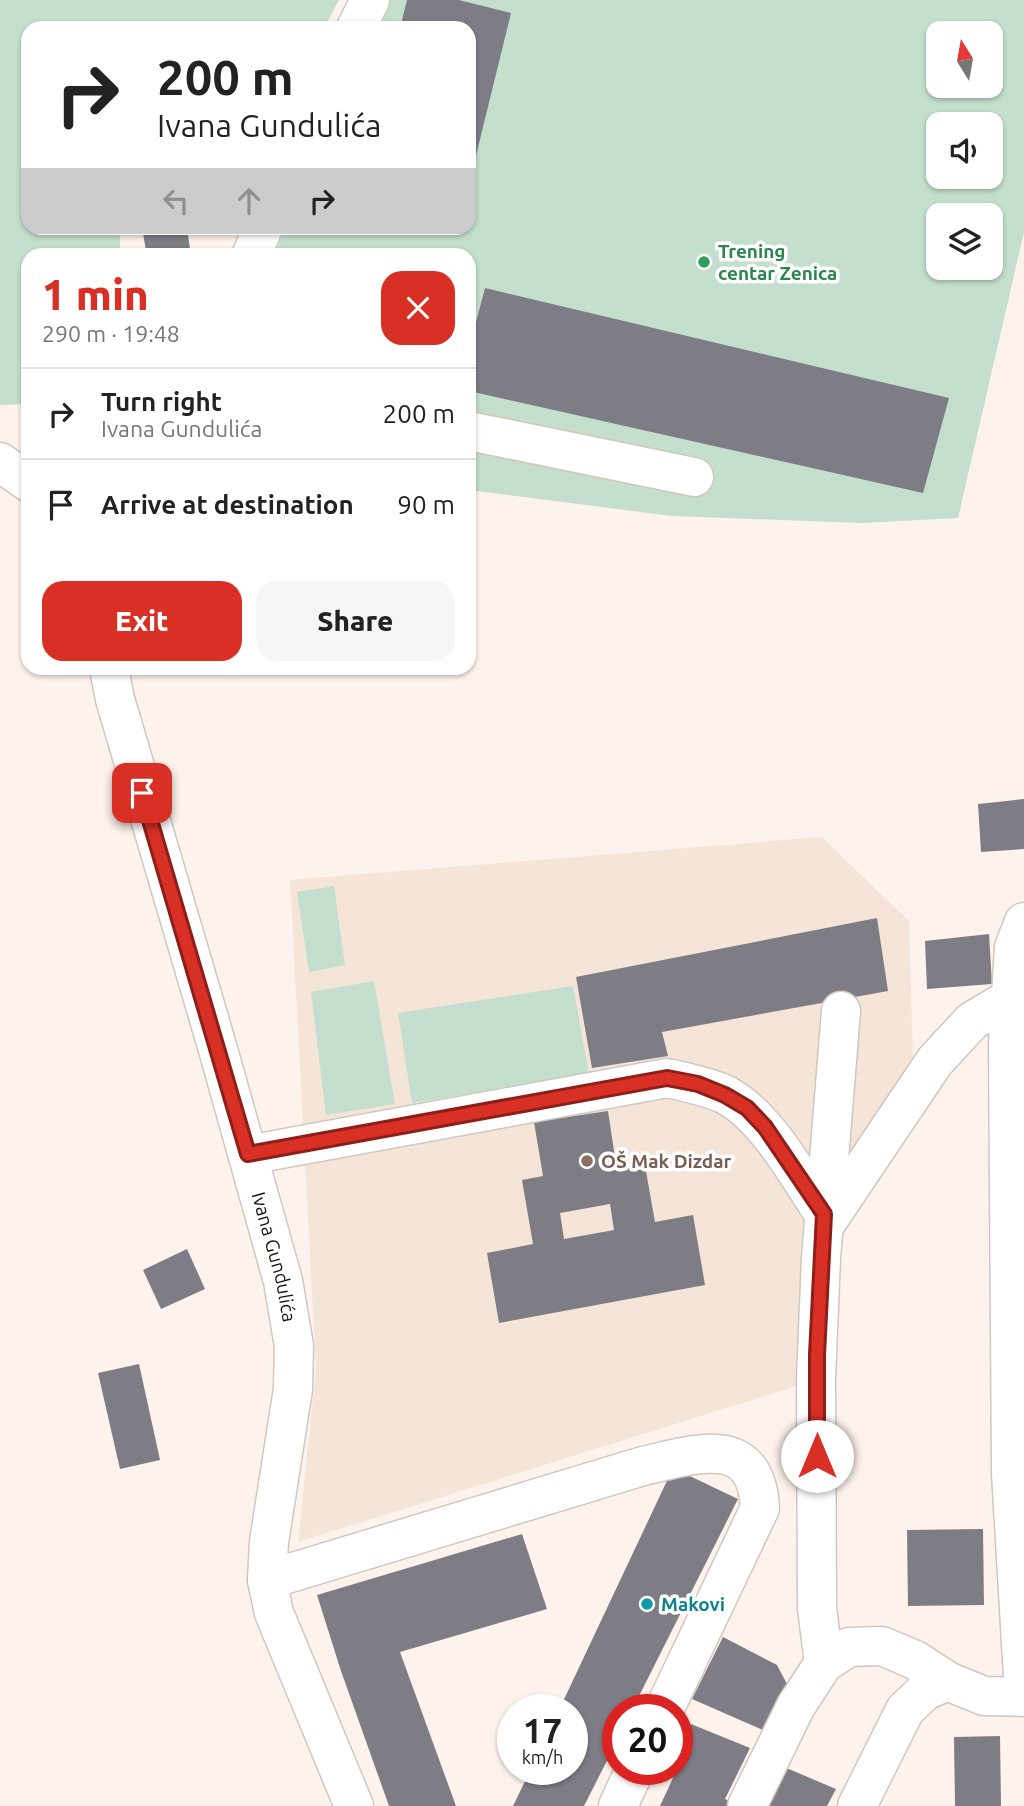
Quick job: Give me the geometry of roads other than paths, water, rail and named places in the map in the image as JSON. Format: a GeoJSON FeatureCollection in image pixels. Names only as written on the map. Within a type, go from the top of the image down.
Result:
{"type":"FeatureCollection","features":[{"type":"Feature","properties":{"kind":"street"},"geometry":{"type":"LineString","coordinates":[[360,21],[370,0]]}},
{"type":"Feature","properties":{"kind":"street"},"geometry":{"type":"LineString","coordinates":[[476,432],[694,477]]}},
{"type":"Feature","properties":{"kind":"street"},"geometry":{"type":"LineString","coordinates":[[0,462],[21,477]]}},
{"type":"Feature","properties":{"kind":"street","name":"Ivana Gundulića"},"geometry":{"type":"LineString","coordinates":[[110,675],[115,699],[283,1281],[294,1346],[293,1389],[269,1542],[267,1580],[274,1613],[354,1806]]}},
{"type":"Feature","properties":{"kind":"street"},"geometry":{"type":"LineString","coordinates":[[747,1806],[796,1706],[824,1663],[849,1647],[882,1646],[915,1660],[947,1681],[984,1696],[1024,1696],[1022,1617],[1011,1473],[1008,1045],[1014,947],[1024,922]]}},
{"type":"Feature","properties":{"kind":"street"},"geometry":{"type":"LineString","coordinates":[[824,1221],[840,1205],[935,1061],[972,1021],[1011,998]]}},
{"type":"Feature","properties":{"kind":"street"},"geometry":{"type":"LineString","coordinates":[[824,1663],[817,1608],[817,1380],[824,1221],[841,1012]]}},
{"type":"Feature","properties":{"kind":"street"},"geometry":{"type":"LineString","coordinates":[[248,1154],[667,1078],[698,1084],[747,1108],[765,1127],[824,1221]]}},
{"type":"Feature","properties":{"kind":"street"},"geometry":{"type":"LineString","coordinates":[[267,1580],[643,1466],[717,1452],[731,1456],[745,1466],[755,1479],[761,1508],[672,1694]]}},
{"type":"Feature","properties":{"kind":"street"},"geometry":{"type":"LineString","coordinates":[[857,1806],[905,1710],[925,1691],[947,1681]]}},
{"type":"Feature","properties":{"kind":"street"},"geometry":{"type":"LineString","coordinates":[[618,1806],[628,1785]]}},
{"type":"Feature","properties":{"kind":"place","name":"Trening centar Zenica"},"geometry":{"type":"Point","coordinates":[704,262]}},
{"type":"Feature","properties":{"kind":"place","name":"OŠ Mak Dizdar"},"geometry":{"type":"Point","coordinates":[587,1161]}},
{"type":"Feature","properties":{"kind":"place","name":"Makovi"},"geometry":{"type":"Point","coordinates":[647,1604]}}]}
